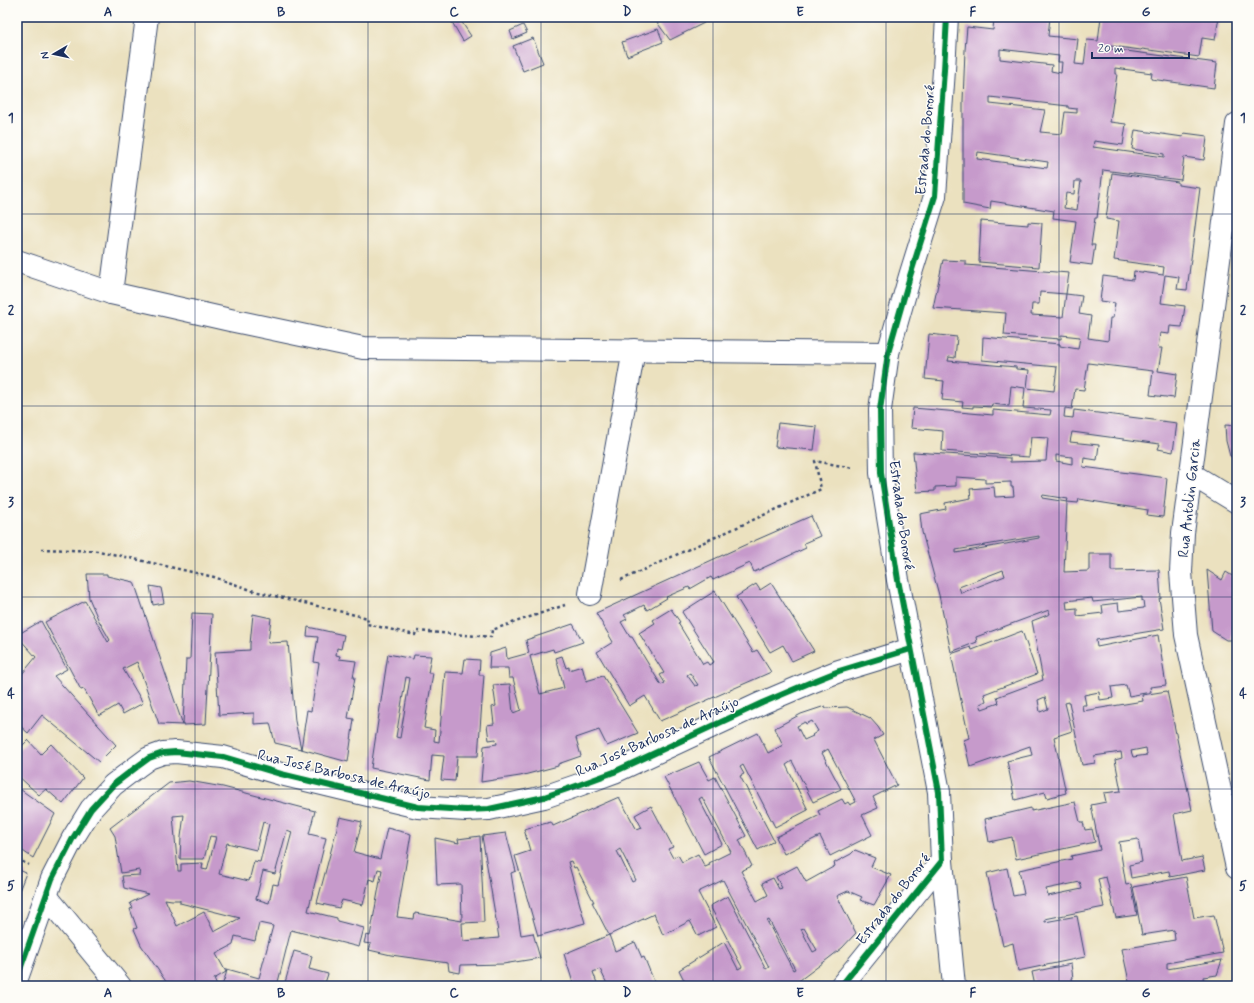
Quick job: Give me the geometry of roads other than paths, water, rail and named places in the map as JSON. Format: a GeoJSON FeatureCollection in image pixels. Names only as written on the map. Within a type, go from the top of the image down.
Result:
{"type":"FeatureCollection","features":[{"type":"Feature","properties":{"kind":"street"},"geometry":{"type":"LineString","coordinates":[[111,293],[147,17]]}},
{"type":"Feature","properties":{"kind":"street","name":"Estrada do Bororé"},"geometry":{"type":"LineString","coordinates":[[841,986],[942,861],[939,792],[898,580],[881,473],[880,410],[888,353],[935,196],[947,17]]}},
{"type":"Feature","properties":{"kind":"street","name":"Rua Antolin Garcia"},"geometry":{"type":"LineString","coordinates":[[1237,124],[1191,474],[1181,572],[1186,635],[1237,868]]}},
{"type":"Feature","properties":{"kind":"street"},"geometry":{"type":"LineString","coordinates":[[17,261],[111,293],[363,348],[888,353]]}},
{"type":"Feature","properties":{"kind":"street"},"geometry":{"type":"LineString","coordinates":[[590,594],[634,350]]}},
{"type":"Feature","properties":{"kind":"street"},"geometry":{"type":"LineString","coordinates":[[1191,474],[1237,502]]}},
{"type":"Feature","properties":{"kind":"street","name":"Rua José Barbosa de Araújo"},"geometry":{"type":"LineString","coordinates":[[17,978],[52,879],[91,809],[113,785],[149,758],[163,753],[176,752],[223,757],[281,774],[418,807],[460,810],[488,809],[544,797],[614,772],[762,703],[809,683],[839,671],[911,649]]}},
{"type":"Feature","properties":{"kind":"street"},"geometry":{"type":"LineString","coordinates":[[942,861],[954,986]]}},
{"type":"Feature","properties":{"kind":"street"},"geometry":{"type":"LineString","coordinates":[[46,897],[120,986]]}}]}
